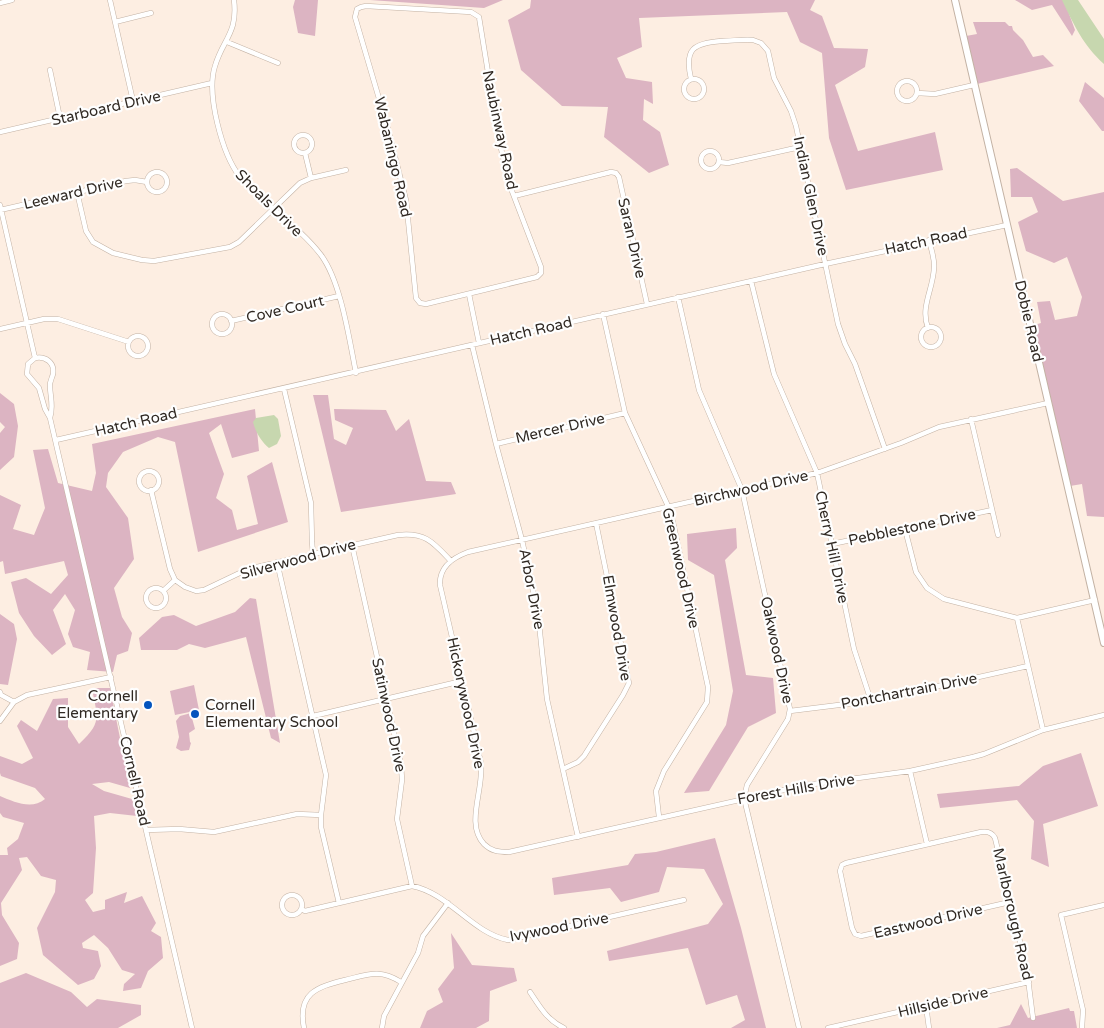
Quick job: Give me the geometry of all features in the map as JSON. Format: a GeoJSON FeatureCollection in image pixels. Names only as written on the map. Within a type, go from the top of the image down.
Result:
{"type":"FeatureCollection","features":[{"type":"Feature","properties":{"kind":"street"},"geometry":{"type":"LineString","coordinates":[[0,3],[12,0]]}},
{"type":"Feature","properties":{"kind":"street"},"geometry":{"type":"LineString","coordinates":[[110,0],[133,101]]}},
{"type":"Feature","properties":{"kind":"street","name":"Shoals Drive"},"geometry":{"type":"LineString","coordinates":[[234,0],[234,21],[227,42],[216,63],[212,83],[219,125],[228,159],[244,183],[321,255],[331,272],[339,296],[356,372]]}},
{"type":"Feature","properties":{"kind":"street","name":"Dobie Road"},"geometry":{"type":"LineString","coordinates":[[955,0],[1104,643]]}},
{"type":"Feature","properties":{"kind":"street","name":"Wabaningo Road"},"geometry":{"type":"LineString","coordinates":[[469,294],[426,304],[420,303],[414,294],[409,221],[403,190],[355,12],[361,6],[366,6],[471,12],[476,14]]}},
{"type":"Feature","properties":{"kind":"street"},"geometry":{"type":"LineString","coordinates":[[115,22],[151,13]]}},
{"type":"Feature","properties":{"kind":"street","name":"Naubinway Road"},"geometry":{"type":"LineString","coordinates":[[469,294],[535,278],[541,273],[541,267],[514,196],[499,140],[480,21],[476,14]]}},
{"type":"Feature","properties":{"kind":"street","name":"Indian Glen Drive"},"geometry":{"type":"LineString","coordinates":[[691,79],[689,59],[692,51],[698,45],[705,42],[750,40],[761,43],[768,51],[776,83],[793,118],[841,333],[855,364],[885,449]]}},
{"type":"Feature","properties":{"kind":"street"},"geometry":{"type":"LineString","coordinates":[[227,42],[278,63]]}},
{"type":"Feature","properties":{"kind":"street"},"geometry":{"type":"LineString","coordinates":[[50,70],[60,118]]}},
{"type":"Feature","properties":{"kind":"street","name":"Indian Glen Drive"},"geometry":{"type":"LineString","coordinates":[[691,79],[699,80],[704,87],[702,94],[696,99],[688,98],[684,91],[685,84],[691,79]]}},
{"type":"Feature","properties":{"kind":"street"},"geometry":{"type":"LineString","coordinates":[[908,81],[915,85],[917,93],[913,100],[905,101],[898,97],[897,90],[901,83],[908,81]]}},
{"type":"Feature","properties":{"kind":"street","name":"Starboard Drive"},"geometry":{"type":"LineString","coordinates":[[0,132],[212,83]]}},
{"type":"Feature","properties":{"kind":"street"},"geometry":{"type":"LineString","coordinates":[[917,93],[935,94],[974,85]]}},
{"type":"Feature","properties":{"kind":"street"},"geometry":{"type":"LineString","coordinates":[[301,135],[308,136],[312,142],[311,149],[305,153],[298,152],[294,146],[296,139],[301,135]]}},
{"type":"Feature","properties":{"kind":"street"},"geometry":{"type":"LineString","coordinates":[[719,162],[728,163],[800,147]]}},
{"type":"Feature","properties":{"kind":"street"},"geometry":{"type":"LineString","coordinates":[[710,151],[717,154],[719,162],[715,168],[708,170],[702,166],[700,159],[704,153],[710,151]]}},
{"type":"Feature","properties":{"kind":"street"},"geometry":{"type":"LineString","coordinates":[[305,153],[311,178]]}},
{"type":"Feature","properties":{"kind":"street"},"geometry":{"type":"LineString","coordinates":[[77,192],[86,231],[93,242],[113,253],[148,261],[161,260],[235,245],[247,236],[293,189],[311,178],[346,170]]}},
{"type":"Feature","properties":{"kind":"street","name":"Leeward Drive"},"geometry":{"type":"LineString","coordinates":[[158,172],[164,176],[167,183],[164,190],[157,192],[150,189],[147,182],[150,175],[158,172]]}},
{"type":"Feature","properties":{"kind":"street","name":"Saran Drive"},"geometry":{"type":"LineString","coordinates":[[514,196],[610,172],[616,173],[619,177],[647,304]]}},
{"type":"Feature","properties":{"kind":"street","name":"Leeward Drive"},"geometry":{"type":"LineString","coordinates":[[0,208],[126,181],[147,182]]}},
{"type":"Feature","properties":{"kind":"street","name":"Cornell Road"},"geometry":{"type":"LineString","coordinates":[[0,208],[35,358]]}},
{"type":"Feature","properties":{"kind":"street","name":"Hatch Road"},"geometry":{"type":"LineString","coordinates":[[56,440],[751,280],[929,240],[1006,225]]}},
{"type":"Feature","properties":{"kind":"street"},"geometry":{"type":"LineString","coordinates":[[928,328],[924,319],[924,311],[934,270],[929,240]]}},
{"type":"Feature","properties":{"kind":"street","name":"Cherry Hill Drive"},"geometry":{"type":"LineString","coordinates":[[751,280],[774,374],[817,473],[854,649],[870,701]]}},
{"type":"Feature","properties":{"kind":"street"},"geometry":{"type":"LineString","coordinates":[[469,294],[479,343]]}},
{"type":"Feature","properties":{"kind":"street","name":"Cove Court"},"geometry":{"type":"LineString","coordinates":[[231,321],[339,296]]}},
{"type":"Feature","properties":{"kind":"street","name":"Oakwood Drive"},"geometry":{"type":"LineString","coordinates":[[678,297],[703,402],[742,490],[790,711],[785,724],[747,785],[744,798]]}},
{"type":"Feature","properties":{"kind":"street","name":"Cove Court"},"geometry":{"type":"LineString","coordinates":[[221,314],[227,316],[231,321],[230,330],[224,333],[218,333],[212,326],[215,317],[221,314]]}},
{"type":"Feature","properties":{"kind":"street","name":"Greenwood Drive"},"geometry":{"type":"LineString","coordinates":[[602,314],[625,413],[668,506],[709,693],[707,702],[664,771],[656,791],[658,817]]}},
{"type":"Feature","properties":{"kind":"street"},"geometry":{"type":"LineString","coordinates":[[0,329],[44,319],[62,319],[129,342]]}},
{"type":"Feature","properties":{"kind":"street"},"geometry":{"type":"LineString","coordinates":[[928,328],[935,328],[940,334],[940,341],[935,346],[927,346],[922,340],[922,333],[928,328]]}},
{"type":"Feature","properties":{"kind":"street"},"geometry":{"type":"LineString","coordinates":[[135,337],[140,337],[147,342],[147,350],[143,354],[135,356],[129,350],[129,342],[135,337]]}},
{"type":"Feature","properties":{"kind":"street","name":"Arbor Drive"},"geometry":{"type":"LineString","coordinates":[[472,345],[522,540],[538,614],[546,699],[578,837]]}},
{"type":"Feature","properties":{"kind":"street","name":"Cornell Road"},"geometry":{"type":"LineString","coordinates":[[50,418],[52,407],[50,384],[53,373],[52,366],[46,359],[35,358],[28,364],[27,374],[39,388],[56,440],[192,1028]]}},
{"type":"Feature","properties":{"kind":"street"},"geometry":{"type":"LineString","coordinates":[[284,389],[311,503],[314,554]]}},
{"type":"Feature","properties":{"kind":"street","name":"Birchwood Drive"},"geometry":{"type":"LineString","coordinates":[[450,560],[468,552],[817,473],[885,449],[939,427],[1048,402]]}},
{"type":"Feature","properties":{"kind":"street","name":"Mercer Drive"},"geometry":{"type":"LineString","coordinates":[[496,444],[625,413]]}},
{"type":"Feature","properties":{"kind":"street"},"geometry":{"type":"LineString","coordinates":[[971,420],[998,535]]}},
{"type":"Feature","properties":{"kind":"street"},"geometry":{"type":"LineString","coordinates":[[147,471],[154,472],[159,478],[158,486],[151,490],[144,489],[139,483],[141,476],[147,471]]}},
{"type":"Feature","properties":{"kind":"street"},"geometry":{"type":"LineString","coordinates":[[151,490],[170,570],[175,580],[163,591]]}},
{"type":"Feature","properties":{"kind":"street","name":"Pebblestone Drive"},"geometry":{"type":"LineString","coordinates":[[832,544],[992,510]]}},
{"type":"Feature","properties":{"kind":"street","name":"Elmwood Drive"},"geometry":{"type":"LineString","coordinates":[[563,769],[578,762],[584,756],[619,703],[629,683],[596,523]]}},
{"type":"Feature","properties":{"kind":"street"},"geometry":{"type":"LineString","coordinates":[[905,529],[916,572],[927,588],[944,599],[1012,618],[1094,600]]}},
{"type":"Feature","properties":{"kind":"street","name":"Silverwood Drive"},"geometry":{"type":"LineString","coordinates":[[175,580],[190,589],[204,590],[219,585],[242,572],[277,562],[398,535],[416,535],[432,542],[450,560]]}},
{"type":"Feature","properties":{"kind":"street","name":"Satinwood Drive"},"geometry":{"type":"LineString","coordinates":[[352,545],[402,772],[398,829],[412,886]]}},
{"type":"Feature","properties":{"kind":"street","name":"Hickorywood Drive"},"geometry":{"type":"LineString","coordinates":[[450,560],[441,574],[440,585],[482,772],[474,819],[475,830],[480,840],[486,846]]}},
{"type":"Feature","properties":{"kind":"street"},"geometry":{"type":"LineString","coordinates":[[277,562],[326,775],[321,827],[339,903]]}},
{"type":"Feature","properties":{"kind":"street"},"geometry":{"type":"LineString","coordinates":[[156,588],[163,591],[166,599],[162,606],[155,608],[148,605],[146,598],[149,591],[156,588]]}},
{"type":"Feature","properties":{"kind":"street"},"geometry":{"type":"LineString","coordinates":[[1017,618],[1043,730]]}},
{"type":"Feature","properties":{"kind":"street","name":"Pontchartrain Drive"},"geometry":{"type":"LineString","coordinates":[[790,711],[870,701],[1028,666]]}},
{"type":"Feature","properties":{"kind":"street"},"geometry":{"type":"LineString","coordinates":[[0,721],[14,702],[27,696],[111,677]]}},
{"type":"Feature","properties":{"kind":"street"},"geometry":{"type":"LineString","coordinates":[[313,716],[462,681]]}},
{"type":"Feature","properties":{"kind":"street"},"geometry":{"type":"LineString","coordinates":[[0,694],[14,702]]}},
{"type":"Feature","properties":{"kind":"street","name":"Forest Hills Drive"},"geometry":{"type":"LineString","coordinates":[[486,846],[494,851],[509,852],[806,785],[910,771],[984,754],[1043,730],[1104,716]]}},
{"type":"Feature","properties":{"kind":"street"},"geometry":{"type":"LineString","coordinates":[[910,771],[927,844]]}},
{"type":"Feature","properties":{"kind":"street"},"geometry":{"type":"LineString","coordinates":[[744,798],[799,1028]]}},
{"type":"Feature","properties":{"kind":"street"},"geometry":{"type":"LineString","coordinates":[[146,830],[173,829],[214,832],[297,814],[321,815]]}},
{"type":"Feature","properties":{"kind":"street","name":"Marlborough Road"},"geometry":{"type":"LineString","coordinates":[[927,844],[987,831],[993,834],[1029,982],[1033,1018]]}},
{"type":"Feature","properties":{"kind":"street","name":"Eastwood Drive"},"geometry":{"type":"LineString","coordinates":[[927,844],[842,865],[840,876],[855,934],[864,936],[1010,902]]}},
{"type":"Feature","properties":{"kind":"street"},"geometry":{"type":"LineString","coordinates":[[301,910],[302,902],[297,896],[289,896],[283,900],[283,908],[288,914],[295,914],[301,910],[412,886]]}},
{"type":"Feature","properties":{"kind":"street","name":"Ivywood Drive"},"geometry":{"type":"LineString","coordinates":[[412,886],[430,891],[491,934],[508,940],[684,900]]}},
{"type":"Feature","properties":{"kind":"street"},"geometry":{"type":"LineString","coordinates":[[382,1028],[384,1016],[418,953],[424,936],[448,903]]}},
{"type":"Feature","properties":{"kind":"street"},"geometry":{"type":"LineString","coordinates":[[1082,1028],[1082,1010],[1061,915],[1104,905]]}},
{"type":"Feature","properties":{"kind":"street"},"geometry":{"type":"LineString","coordinates":[[304,1028],[302,1015],[304,1004],[309,996],[319,987],[378,973],[388,974],[402,982]]}},
{"type":"Feature","properties":{"kind":"street","name":"Hillside Drive"},"geometry":{"type":"LineString","coordinates":[[828,1028],[1029,982]]}},
{"type":"Feature","properties":{"kind":"street"},"geometry":{"type":"LineString","coordinates":[[530,992],[545,1014],[564,1028]]}},
{"type":"Feature","properties":{"kind":"street"},"geometry":{"type":"LineString","coordinates":[[926,1006],[929,1028]]}},
{"type":"Feature","properties":{"kind":"shaded area"},"geometry":{"type":"Polygon","coordinates":[[[295,0],[318,0],[315,36],[298,33],[293,7],[295,0]]]}},
{"type":"Feature","properties":{"kind":"shaded area"},"geometry":{"type":"Polygon","coordinates":[[[370,0],[503,0],[484,8],[370,0]]]}},
{"type":"Feature","properties":{"kind":"shaded area"},"geometry":{"type":"Polygon","coordinates":[[[531,0],[815,0],[810,10],[822,16],[834,48],[868,49],[865,67],[835,85],[858,151],[935,132],[943,170],[846,190],[829,138],[822,53],[800,42],[787,12],[639,18],[642,47],[617,58],[626,78],[652,82],[653,104],[644,99],[643,120],[660,132],[669,165],[649,173],[604,137],[608,107],[562,106],[521,70],[508,20],[530,8],[531,0]]]}},
{"type":"Feature","properties":{"kind":"shaded area"},"geometry":{"type":"Polygon","coordinates":[[[1015,0],[1064,0],[1075,30],[1072,36],[1052,5],[1032,10],[1015,0]]]}},
{"type":"Feature","properties":{"kind":"shaded area"},"geometry":{"type":"Polygon","coordinates":[[[1062,0],[1078,0],[1104,39],[1104,64],[1085,42],[1062,0]]]}},
{"type":"Feature","properties":{"kind":"shaded area"},"geometry":{"type":"Polygon","coordinates":[[[973,22],[1005,22],[1012,26],[1033,57],[1043,55],[1054,66],[977,84],[966,36],[977,34],[973,22]]]}},
{"type":"Feature","properties":{"kind":"shaded area"},"geometry":{"type":"Polygon","coordinates":[[[1085,82],[1104,98],[1104,131],[1102,131],[1079,101],[1085,82]]]}},
{"type":"Feature","properties":{"kind":"shaded area"},"geometry":{"type":"Polygon","coordinates":[[[1017,168],[1063,201],[1104,192],[1104,517],[1087,516],[1082,484],[1070,486],[1034,325],[1041,323],[1037,302],[1050,301],[1055,320],[1077,316],[1082,297],[1067,257],[1054,263],[1026,251],[1018,222],[1038,212],[1032,197],[1011,197],[1010,169],[1017,168]]]}},
{"type":"Feature","properties":{"kind":"shaded area"},"geometry":{"type":"Polygon","coordinates":[[[0,393],[14,404],[18,426],[14,457],[0,470],[0,433],[5,427],[0,422],[0,393]]]}},
{"type":"Feature","properties":{"kind":"shaded area"},"geometry":{"type":"Polygon","coordinates":[[[313,395],[328,395],[334,439],[346,445],[353,428],[335,420],[334,409],[386,410],[396,431],[409,419],[426,481],[451,482],[456,494],[341,512],[313,395]]]}},
{"type":"Feature","properties":{"kind":"shaded area"},"geometry":{"type":"Polygon","coordinates":[[[255,409],[259,451],[232,458],[221,424],[209,433],[224,474],[216,498],[232,510],[237,530],[258,524],[247,476],[272,462],[288,522],[198,552],[175,442],[158,437],[123,452],[108,473],[106,487],[128,518],[134,559],[114,588],[122,617],[132,633],[128,651],[117,655],[113,672],[87,670],[90,652],[73,647],[68,634],[75,610],[65,594],[53,610],[66,644],[52,655],[34,636],[19,613],[11,582],[26,578],[51,594],[68,575],[64,561],[5,574],[3,561],[0,562],[0,495],[21,505],[13,529],[34,535],[45,508],[33,450],[48,449],[58,483],[92,491],[96,473],[92,444],[255,409]]]}},
{"type":"Feature","properties":{"kind":"shaded area"},"geometry":{"type":"Polygon","coordinates":[[[274,415],[278,419],[281,436],[277,444],[269,448],[259,436],[253,422],[256,418],[274,415]]]}},
{"type":"Feature","properties":{"kind":"shaded area"},"geometry":{"type":"Polygon","coordinates":[[[736,528],[737,548],[725,560],[746,675],[773,678],[776,713],[748,727],[709,791],[684,793],[726,725],[733,691],[714,575],[688,560],[687,534],[736,528]]]}},
{"type":"Feature","properties":{"kind":"shaded area"},"geometry":{"type":"Polygon","coordinates":[[[250,598],[256,599],[280,743],[271,738],[246,637],[205,648],[189,644],[177,650],[141,650],[139,638],[162,617],[174,615],[196,626],[235,612],[250,598]]]}},
{"type":"Feature","properties":{"kind":"shaded area"},"geometry":{"type":"Polygon","coordinates":[[[0,614],[14,624],[17,639],[8,685],[0,684],[0,614]]]}},
{"type":"Feature","properties":{"kind":"shaded area"},"geometry":{"type":"Polygon","coordinates":[[[194,685],[199,710],[175,715],[170,691],[194,685]]]}},
{"type":"Feature","properties":{"kind":"shaded area"},"geometry":{"type":"Polygon","coordinates":[[[92,688],[110,688],[130,788],[109,782],[92,784],[104,791],[132,799],[137,816],[110,813],[94,816],[96,848],[93,893],[85,900],[93,912],[105,909],[105,900],[127,892],[124,903],[142,896],[156,923],[151,931],[161,937],[163,958],[148,971],[141,988],[123,991],[124,984],[135,974],[122,970],[108,948],[94,935],[82,943],[83,948],[98,951],[101,966],[94,979],[78,985],[43,955],[37,928],[55,892],[56,880],[41,876],[27,857],[19,858],[22,870],[1,903],[2,915],[19,943],[17,959],[0,966],[0,855],[8,855],[7,848],[18,839],[24,823],[3,817],[0,813],[0,796],[23,804],[34,804],[45,799],[35,788],[1,776],[0,756],[22,764],[33,758],[17,726],[21,720],[37,731],[53,699],[68,698],[68,727],[79,744],[95,724],[96,713],[92,688]]]}},
{"type":"Feature","properties":{"kind":"shaded area"},"geometry":{"type":"Polygon","coordinates":[[[191,713],[195,729],[189,733],[191,743],[189,750],[181,751],[176,748],[179,737],[176,721],[180,716],[191,713]]]}},
{"type":"Feature","properties":{"kind":"shaded area"},"geometry":{"type":"Polygon","coordinates":[[[1081,753],[1098,806],[1043,824],[1049,867],[1031,859],[1034,821],[1017,800],[940,808],[937,794],[1019,786],[1043,766],[1081,753]]]}},
{"type":"Feature","properties":{"kind":"shaded area"},"geometry":{"type":"Polygon","coordinates":[[[715,838],[741,928],[766,1028],[731,1028],[745,1020],[737,995],[706,1005],[688,948],[609,961],[607,951],[708,924],[723,904],[704,869],[667,867],[659,892],[621,902],[610,888],[554,895],[552,878],[628,865],[635,854],[656,852],[715,838]]]}},
{"type":"Feature","properties":{"kind":"shaded area"},"geometry":{"type":"Polygon","coordinates":[[[451,933],[472,965],[514,968],[517,981],[490,991],[489,1021],[476,1028],[420,1028],[427,1011],[443,1002],[438,989],[454,968],[451,933]]]}},
{"type":"Feature","properties":{"kind":"shaded area"},"geometry":{"type":"Polygon","coordinates":[[[26,973],[71,992],[87,1007],[97,999],[141,1005],[141,1015],[118,1028],[0,1028],[0,983],[26,973]]]}},
{"type":"Feature","properties":{"kind":"shaded area"},"geometry":{"type":"Polygon","coordinates":[[[1021,1004],[1028,1018],[1069,1008],[1070,1011],[1074,1011],[1077,1028],[997,1028],[1010,1025],[1021,1004]]]}},
{"type":"Feature","properties":{"kind":"place","name":"Cornell Elementary"},"geometry":{"type":"Point","coordinates":[148,705]}},
{"type":"Feature","properties":{"kind":"place","name":"Cornell Elementary School"},"geometry":{"type":"Point","coordinates":[195,714]}}]}
